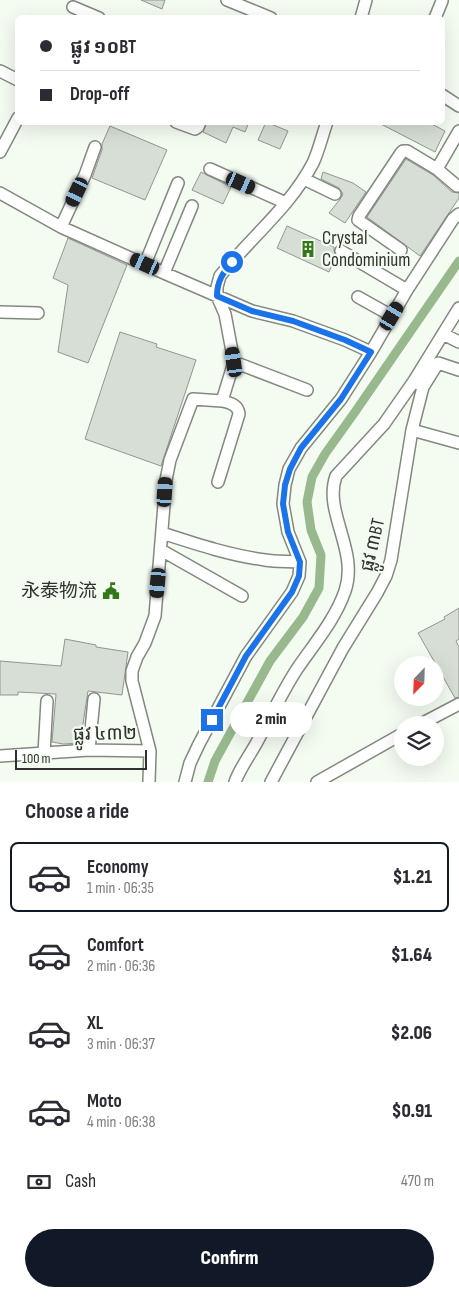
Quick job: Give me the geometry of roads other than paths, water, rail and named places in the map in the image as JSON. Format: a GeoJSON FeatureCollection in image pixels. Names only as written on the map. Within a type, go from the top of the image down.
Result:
{"type":"FeatureCollection","features":[{"type":"Feature","properties":{"kind":"street"},"geometry":{"type":"LineString","coordinates":[[227,0],[264,15]]}},
{"type":"Feature","properties":{"kind":"street"},"geometry":{"type":"LineString","coordinates":[[362,15],[366,0]]}},
{"type":"Feature","properties":{"kind":"street"},"geometry":{"type":"LineString","coordinates":[[436,15],[442,1]]}},
{"type":"Feature","properties":{"kind":"street"},"geometry":{"type":"LineString","coordinates":[[72,8],[91,15]]}},
{"type":"Feature","properties":{"kind":"street"},"geometry":{"type":"LineString","coordinates":[[0,71],[15,78]]}},
{"type":"Feature","properties":{"kind":"street"},"geometry":{"type":"LineString","coordinates":[[445,96],[459,106]]}},
{"type":"Feature","properties":{"kind":"street"},"geometry":{"type":"LineString","coordinates":[[0,152],[15,124]]}},
{"type":"Feature","properties":{"kind":"street"},"geometry":{"type":"LineString","coordinates":[[184,125],[195,129],[199,125]]}},
{"type":"Feature","properties":{"kind":"street"},"geometry":{"type":"LineString","coordinates":[[222,401],[234,362],[225,314],[217,296],[220,276],[286,203],[304,179],[314,160],[326,125]]}},
{"type":"Feature","properties":{"kind":"street"},"geometry":{"type":"LineString","coordinates":[[438,169],[459,131]]}},
{"type":"Feature","properties":{"kind":"street"},"geometry":{"type":"LineString","coordinates":[[61,227],[85,175],[95,147]]}},
{"type":"Feature","properties":{"kind":"street"},"geometry":{"type":"LineString","coordinates":[[401,250],[361,224],[358,220],[403,151],[438,169],[457,186]]}},
{"type":"Feature","properties":{"kind":"street"},"geometry":{"type":"LineString","coordinates":[[210,169],[286,203]]}},
{"type":"Feature","properties":{"kind":"street"},"geometry":{"type":"LineString","coordinates":[[304,179],[335,194]]}},
{"type":"Feature","properties":{"kind":"street"},"geometry":{"type":"LineString","coordinates":[[145,264],[178,183]]}},
{"type":"Feature","properties":{"kind":"street"},"geometry":{"type":"LineString","coordinates":[[0,193],[61,227],[217,296],[252,311],[293,321],[345,340],[371,352]]}},
{"type":"Feature","properties":{"kind":"street"},"geometry":{"type":"LineString","coordinates":[[164,273],[192,206]]}},
{"type":"Feature","properties":{"kind":"street"},"geometry":{"type":"LineString","coordinates":[[185,782],[190,763],[199,744],[246,656],[292,592],[299,576],[300,562],[288,532],[283,504],[285,485],[290,469],[301,448],[341,399],[407,290],[459,214]]}},
{"type":"Feature","properties":{"kind":"street"},"geometry":{"type":"LineString","coordinates":[[342,252],[407,290]]}},
{"type":"Feature","properties":{"kind":"street"},"geometry":{"type":"LineString","coordinates":[[358,297],[392,316]]}},
{"type":"Feature","properties":{"kind":"street","name":"ផ្លូវ ៣BT"},"geometry":{"type":"LineString","coordinates":[[271,782],[342,648],[386,576],[392,552],[419,384],[443,334],[459,308]]}},
{"type":"Feature","properties":{"kind":"street"},"geometry":{"type":"LineString","coordinates":[[0,312],[38,313]]}},
{"type":"Feature","properties":{"kind":"street"},"geometry":{"type":"LineString","coordinates":[[443,334],[459,342]]}},
{"type":"Feature","properties":{"kind":"street"},"geometry":{"type":"LineString","coordinates":[[234,362],[307,390]]}},
{"type":"Feature","properties":{"kind":"street"},"geometry":{"type":"LineString","coordinates":[[235,782],[296,670],[336,612],[344,594],[349,578],[349,569],[333,496],[332,486],[336,476],[438,364],[459,370]]}},
{"type":"Feature","properties":{"kind":"street"},"geometry":{"type":"LineString","coordinates":[[149,782],[150,751],[133,688],[132,671],[155,616],[166,480],[170,460],[193,399],[231,403],[236,407],[239,414],[218,482]]}},
{"type":"Feature","properties":{"kind":"street"},"geometry":{"type":"LineString","coordinates":[[412,430],[459,443]]}},
{"type":"Feature","properties":{"kind":"street"},"geometry":{"type":"LineString","coordinates":[[162,533],[205,548],[237,555],[266,560],[300,562]]}},
{"type":"Feature","properties":{"kind":"street"},"geometry":{"type":"LineString","coordinates":[[161,550],[242,596]]}},
{"type":"Feature","properties":{"kind":"street"},"geometry":{"type":"LineString","coordinates":[[89,750],[94,699]]}},
{"type":"Feature","properties":{"kind":"street"},"geometry":{"type":"LineString","coordinates":[[44,753],[47,701]]}},
{"type":"Feature","properties":{"kind":"street"},"geometry":{"type":"LineString","coordinates":[[436,716],[459,704]]}},
{"type":"Feature","properties":{"kind":"street"},"geometry":{"type":"LineString","coordinates":[[317,782],[394,739]]}},
{"type":"Feature","properties":{"kind":"street","name":"ផ្លូវ ៤៣២"},"geometry":{"type":"LineString","coordinates":[[0,756],[89,750],[150,751]]}},
{"type":"Feature","properties":{"kind":"waterway"},"geometry":{"type":"LineString","coordinates":[[208,782],[215,761],[270,661],[303,617],[319,588],[321,555],[311,530],[307,502],[312,477],[325,454],[459,261]]}},
{"type":"Feature","properties":{"kind":"place","name":"Crystal Condominium"},"geometry":{"type":"Point","coordinates":[308,249]}},
{"type":"Feature","properties":{"kind":"place","name":"永泰物流"},"geometry":{"type":"Point","coordinates":[111,591]}}]}
